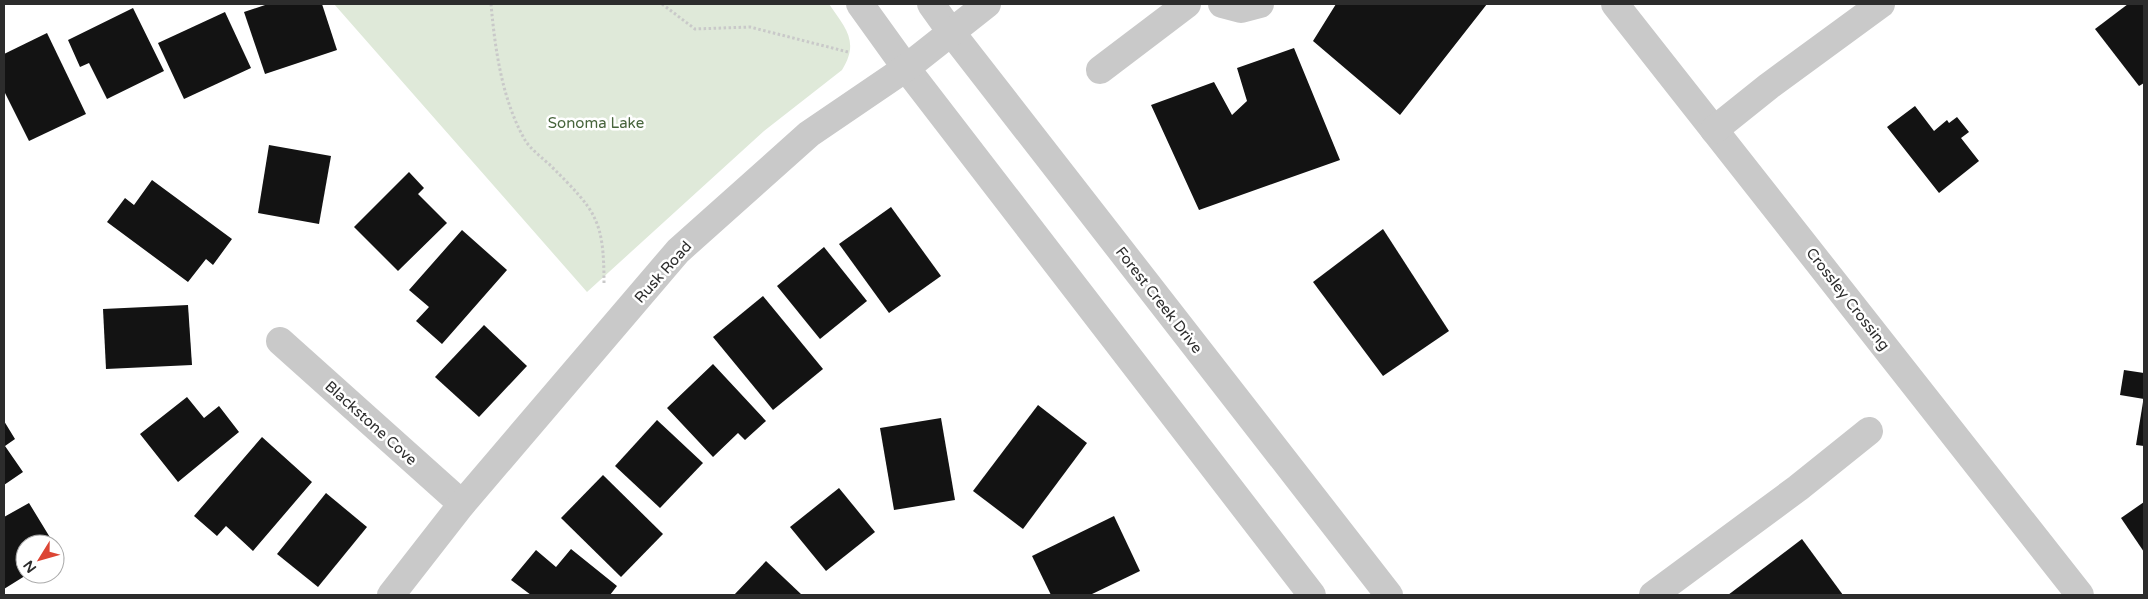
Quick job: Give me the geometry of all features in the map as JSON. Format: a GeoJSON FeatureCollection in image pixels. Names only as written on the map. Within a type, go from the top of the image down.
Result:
{"type":"FeatureCollection","features":[{"type":"Feature","properties":{"kind":"street"},"geometry":{"type":"LineString","coordinates":[[860,4],[906,68],[1312,595]]}},
{"type":"Feature","properties":{"kind":"street","name":"Forest Creek Drive"},"geometry":{"type":"LineString","coordinates":[[931,4],[1389,595]]}},
{"type":"Feature","properties":{"kind":"street","name":"Rusk Road"},"geometry":{"type":"LineString","coordinates":[[391,595],[462,504],[678,251],[809,134],[906,68],[987,4]]}},
{"type":"Feature","properties":{"kind":"street"},"geometry":{"type":"LineString","coordinates":[[1100,70],[1187,4]]}},
{"type":"Feature","properties":{"kind":"street"},"geometry":{"type":"LineString","coordinates":[[1222,4],[1241,9],[1260,4]]}},
{"type":"Feature","properties":{"kind":"street","name":"Crossley Crossing"},"geometry":{"type":"LineString","coordinates":[[1615,4],[2080,595]]}},
{"type":"Feature","properties":{"kind":"street"},"geometry":{"type":"LineString","coordinates":[[1714,130],[1769,86],[1881,4]]}},
{"type":"Feature","properties":{"kind":"street","name":"Blackstone Cove"},"geometry":{"type":"LineString","coordinates":[[280,342],[462,504]]}},
{"type":"Feature","properties":{"kind":"street"},"geometry":{"type":"LineString","coordinates":[[1653,595],[1798,488],[1869,431]]}},
{"type":"Feature","properties":{"kind":"path"},"geometry":{"type":"LineString","coordinates":[[491,4],[497,56],[508,99],[516,121],[526,142],[582,197],[592,210],[600,230],[604,249],[604,283]]}},
{"type":"Feature","properties":{"kind":"path"},"geometry":{"type":"LineString","coordinates":[[662,4],[695,28],[750,27],[848,52]]}},
{"type":"Feature","properties":{"kind":"green space","name":"Sonoma Lake"},"geometry":{"type":"Polygon","coordinates":[[[334,4],[829,4],[845,28],[850,43],[850,51],[842,70],[764,131],[587,292],[334,4]]]}},
{"type":"Feature","properties":{"kind":"building"},"geometry":{"type":"Polygon","coordinates":[[[268,4],[322,4],[337,50],[265,74],[244,12],[268,4]]]}},
{"type":"Feature","properties":{"kind":"building"},"geometry":{"type":"Polygon","coordinates":[[[1336,4],[1487,4],[1400,115],[1313,41],[1336,4]]]}},
{"type":"Feature","properties":{"kind":"building"},"geometry":{"type":"Polygon","coordinates":[[[2128,4],[2144,4],[2144,83],[2139,86],[2095,29],[2128,4]]]}},
{"type":"Feature","properties":{"kind":"building"},"geometry":{"type":"Polygon","coordinates":[[[133,8],[164,71],[107,99],[89,63],[80,67],[68,40],[133,8]]]}},
{"type":"Feature","properties":{"kind":"building"},"geometry":{"type":"Polygon","coordinates":[[[225,12],[251,68],[184,99],[158,43],[225,12]]]}},
{"type":"Feature","properties":{"kind":"building"},"geometry":{"type":"Polygon","coordinates":[[[47,33],[86,114],[29,141],[4,91],[4,54],[47,33]]]}},
{"type":"Feature","properties":{"kind":"building"},"geometry":{"type":"Polygon","coordinates":[[[1294,48],[1340,160],[1199,210],[1151,105],[1214,82],[1232,115],[1247,101],[1237,68],[1294,48]]]}},
{"type":"Feature","properties":{"kind":"building"},"geometry":{"type":"Polygon","coordinates":[[[1915,106],[1934,131],[1947,120],[1949,123],[1957,117],[1969,132],[1961,138],[1979,161],[1939,193],[1887,127],[1915,106]]]}},
{"type":"Feature","properties":{"kind":"building"},"geometry":{"type":"Polygon","coordinates":[[[269,145],[331,156],[319,224],[258,213],[269,145]]]}},
{"type":"Feature","properties":{"kind":"building"},"geometry":{"type":"Polygon","coordinates":[[[409,172],[424,188],[418,194],[447,223],[398,271],[354,227],[409,172]]]}},
{"type":"Feature","properties":{"kind":"building"},"geometry":{"type":"Polygon","coordinates":[[[152,180],[232,239],[213,265],[206,259],[188,282],[107,222],[125,198],[134,205],[152,180]]]}},
{"type":"Feature","properties":{"kind":"building"},"geometry":{"type":"Polygon","coordinates":[[[891,207],[941,276],[889,313],[839,244],[891,207]]]}},
{"type":"Feature","properties":{"kind":"building"},"geometry":{"type":"Polygon","coordinates":[[[1383,229],[1449,331],[1383,376],[1313,282],[1383,229]]]}},
{"type":"Feature","properties":{"kind":"building"},"geometry":{"type":"Polygon","coordinates":[[[462,230],[507,270],[442,344],[416,321],[429,307],[409,290],[462,230]]]}},
{"type":"Feature","properties":{"kind":"building"},"geometry":{"type":"Polygon","coordinates":[[[824,247],[867,301],[820,339],[777,286],[824,247]]]}},
{"type":"Feature","properties":{"kind":"building"},"geometry":{"type":"Polygon","coordinates":[[[763,296],[823,369],[773,410],[713,337],[763,296]]]}},
{"type":"Feature","properties":{"kind":"building"},"geometry":{"type":"Polygon","coordinates":[[[188,305],[192,365],[106,369],[103,309],[188,305]]]}},
{"type":"Feature","properties":{"kind":"building"},"geometry":{"type":"Polygon","coordinates":[[[484,325],[527,366],[479,417],[435,377],[484,325]]]}},
{"type":"Feature","properties":{"kind":"building"},"geometry":{"type":"Polygon","coordinates":[[[713,364],[766,421],[745,440],[738,433],[713,457],[667,408],[713,364]]]}},
{"type":"Feature","properties":{"kind":"building"},"geometry":{"type":"Polygon","coordinates":[[[2124,370],[2144,373],[2144,399],[2120,395],[2124,370]]]}},
{"type":"Feature","properties":{"kind":"building"},"geometry":{"type":"Polygon","coordinates":[[[187,397],[204,418],[219,406],[239,432],[178,482],[140,434],[187,397]]]}},
{"type":"Feature","properties":{"kind":"building"},"geometry":{"type":"Polygon","coordinates":[[[2144,402],[2144,446],[2136,445],[2144,402]]]}},
{"type":"Feature","properties":{"kind":"building"},"geometry":{"type":"Polygon","coordinates":[[[1038,405],[1087,443],[1023,529],[973,491],[1038,405]]]}},
{"type":"Feature","properties":{"kind":"building"},"geometry":{"type":"Polygon","coordinates":[[[941,418],[955,500],[894,510],[880,428],[941,418]]]}},
{"type":"Feature","properties":{"kind":"building"},"geometry":{"type":"Polygon","coordinates":[[[657,420],[703,463],[660,508],[615,466],[657,420]]]}},
{"type":"Feature","properties":{"kind":"building"},"geometry":{"type":"Polygon","coordinates":[[[4,421],[15,439],[5,446],[23,472],[4,485],[4,421]]]}},
{"type":"Feature","properties":{"kind":"building"},"geometry":{"type":"Polygon","coordinates":[[[262,437],[312,482],[253,551],[226,526],[217,536],[194,516],[262,437]]]}},
{"type":"Feature","properties":{"kind":"building"},"geometry":{"type":"Polygon","coordinates":[[[603,475],[663,534],[621,577],[561,518],[603,475]]]}},
{"type":"Feature","properties":{"kind":"building"},"geometry":{"type":"Polygon","coordinates":[[[839,488],[875,532],[826,571],[790,527],[839,488]]]}},
{"type":"Feature","properties":{"kind":"building"},"geometry":{"type":"Polygon","coordinates":[[[326,493],[367,527],[318,587],[277,554],[326,493]]]}},
{"type":"Feature","properties":{"kind":"building"},"geometry":{"type":"Polygon","coordinates":[[[2144,502],[2144,552],[2121,518],[2144,502]]]}},
{"type":"Feature","properties":{"kind":"building"},"geometry":{"type":"Polygon","coordinates":[[[29,503],[48,534],[15,534],[15,582],[4,589],[4,517],[29,503]]]}},
{"type":"Feature","properties":{"kind":"building"},"geometry":{"type":"Polygon","coordinates":[[[1114,516],[1140,571],[1090,595],[1051,595],[1032,556],[1114,516]]]}},
{"type":"Feature","properties":{"kind":"building"},"geometry":{"type":"Polygon","coordinates":[[[1802,539],[1843,595],[1728,595],[1802,539]]]}},
{"type":"Feature","properties":{"kind":"building"},"geometry":{"type":"Polygon","coordinates":[[[571,549],[617,586],[610,595],[531,595],[511,580],[536,550],[556,567],[571,549]]]}},
{"type":"Feature","properties":{"kind":"building"},"geometry":{"type":"Polygon","coordinates":[[[766,561],[802,595],[734,595],[766,561]]]}}]}
